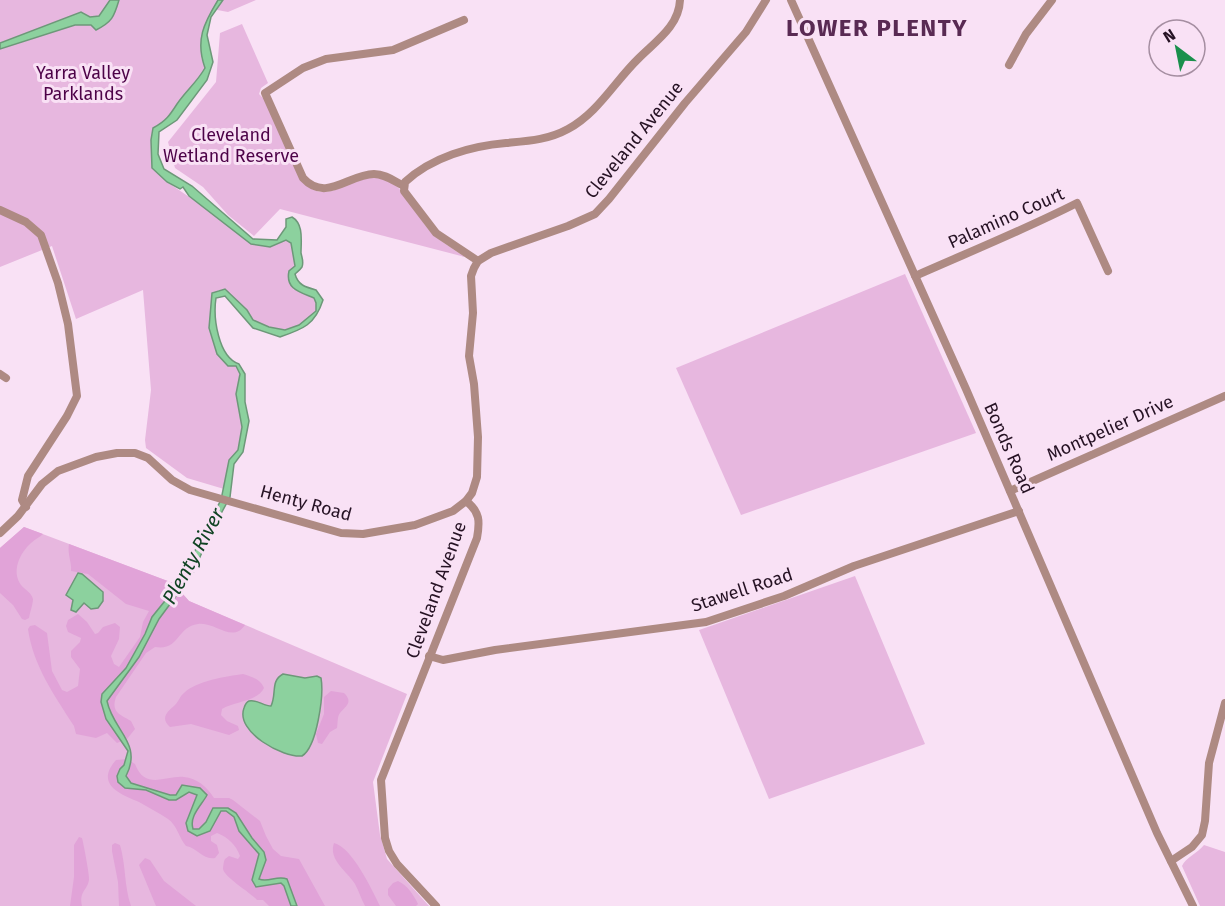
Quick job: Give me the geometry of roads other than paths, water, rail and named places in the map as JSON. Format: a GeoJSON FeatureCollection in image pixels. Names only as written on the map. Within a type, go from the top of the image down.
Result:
{"type":"FeatureCollection","features":[{"type":"Feature","properties":{"kind":"street"},"geometry":{"type":"LineString","coordinates":[[478,261],[452,245],[429,226],[404,190],[409,179],[428,165],[449,156],[476,147],[546,139],[567,130],[587,117],[628,68],[669,28],[677,17],[680,0]]}},
{"type":"Feature","properties":{"kind":"street","name":"Cleveland Avenue"},"geometry":{"type":"LineString","coordinates":[[436,906],[397,864],[389,851],[385,838],[381,780],[477,538],[480,523],[479,515],[466,501],[472,493],[477,477],[478,420],[469,356],[473,313],[471,276],[478,261],[491,252],[568,226],[595,214],[746,32],[768,0]]}},
{"type":"Feature","properties":{"kind":"street"},"geometry":{"type":"LineString","coordinates":[[1009,65],[1026,34],[1052,0]]}},
{"type":"Feature","properties":{"kind":"street","name":"Bonds Road"},"geometry":{"type":"LineString","coordinates":[[791,1],[1019,511],[1087,673],[1193,906]]}},
{"type":"Feature","properties":{"kind":"street"},"geometry":{"type":"LineString","coordinates":[[404,186],[376,174],[363,175],[335,188],[320,188],[309,184],[303,178],[265,93],[303,68],[326,59],[393,50],[464,20]]}},
{"type":"Feature","properties":{"kind":"street","name":"Palamino Court"},"geometry":{"type":"LineString","coordinates":[[915,276],[1041,222],[1077,203],[1108,271]]}},
{"type":"Feature","properties":{"kind":"street"},"geometry":{"type":"LineString","coordinates":[[0,210],[26,222],[41,235],[60,291],[68,324],[77,396],[67,416],[28,476],[22,500],[26,507]]}},
{"type":"Feature","properties":{"kind":"street","name":"Montpelier Drive"},"geometry":{"type":"LineString","coordinates":[[1010,491],[1225,396]]}},
{"type":"Feature","properties":{"kind":"street","name":"Henty Road"},"geometry":{"type":"LineString","coordinates":[[0,533],[26,507],[42,484],[58,471],[96,457],[117,453],[135,453],[148,458],[172,480],[190,490],[239,502],[341,533],[363,534],[400,529],[453,511],[466,501]]}},
{"type":"Feature","properties":{"kind":"street","name":"Stawell Road"},"geometry":{"type":"LineString","coordinates":[[429,656],[443,660],[495,650],[706,622],[784,596],[854,566],[1019,511]]}},
{"type":"Feature","properties":{"kind":"street"},"geometry":{"type":"LineString","coordinates":[[1171,861],[1192,847],[1202,835],[1209,763],[1225,703]]}},
{"type":"Feature","properties":{"kind":"water"},"geometry":{"type":"Polygon","coordinates":[[[110,0],[119,0],[114,15],[96,30],[91,25],[75,25],[0,49],[0,43],[81,12],[90,17],[99,16],[110,0]]]}},
{"type":"Feature","properties":{"kind":"water","name":"Plenty River"},"geometry":{"type":"Polygon","coordinates":[[[218,0],[223,0],[211,17],[207,35],[213,62],[207,80],[177,120],[159,132],[158,154],[164,169],[192,186],[253,239],[277,240],[286,227],[286,219],[292,217],[296,220],[301,233],[303,263],[295,274],[296,278],[305,287],[316,290],[323,300],[312,321],[280,337],[253,328],[225,296],[216,298],[215,315],[218,336],[226,353],[239,364],[245,374],[245,402],[249,421],[243,452],[234,464],[230,497],[193,573],[159,619],[139,657],[107,701],[129,746],[130,765],[126,776],[131,783],[170,795],[176,795],[182,785],[200,788],[207,795],[194,815],[193,829],[199,829],[206,822],[213,808],[228,808],[236,813],[264,852],[266,860],[259,879],[287,879],[297,906],[291,906],[281,883],[256,887],[252,880],[259,854],[239,831],[234,817],[226,811],[221,811],[210,831],[197,836],[188,831],[186,823],[197,795],[189,792],[176,800],[169,800],[146,790],[125,788],[118,782],[117,776],[124,765],[128,751],[106,719],[101,702],[102,694],[126,668],[152,617],[181,581],[221,500],[229,460],[238,450],[242,427],[236,394],[240,374],[236,366],[228,366],[217,354],[209,328],[212,293],[225,289],[247,310],[253,320],[269,327],[285,330],[299,325],[316,311],[314,298],[299,292],[289,282],[289,271],[295,266],[291,243],[286,240],[270,247],[251,244],[189,196],[183,187],[180,189],[167,182],[152,168],[153,128],[167,118],[205,68],[201,49],[202,32],[218,0]]]}},
{"type":"Feature","properties":{"kind":"water"},"geometry":{"type":"Polygon","coordinates":[[[78,573],[103,592],[103,601],[98,608],[91,609],[84,603],[76,612],[71,610],[73,600],[66,595],[78,573]]]}},
{"type":"Feature","properties":{"kind":"water"},"geometry":{"type":"Polygon","coordinates":[[[283,674],[321,678],[318,720],[312,742],[302,756],[284,753],[263,742],[253,734],[243,717],[244,707],[249,701],[271,706],[276,680],[283,674]]]}},
{"type":"Feature","properties":{"kind":"district","name":"LOWER PLENTY"},"geometry":{"type":"Point","coordinates":[877,28]}},
{"type":"Feature","properties":{"kind":"park label","name":"Yarra Valley Parklands"},"geometry":{"type":"Point","coordinates":[83,83]}},
{"type":"Feature","properties":{"kind":"park label","name":"Cleveland Wetland Reserve"},"geometry":{"type":"Point","coordinates":[231,145]}}]}
